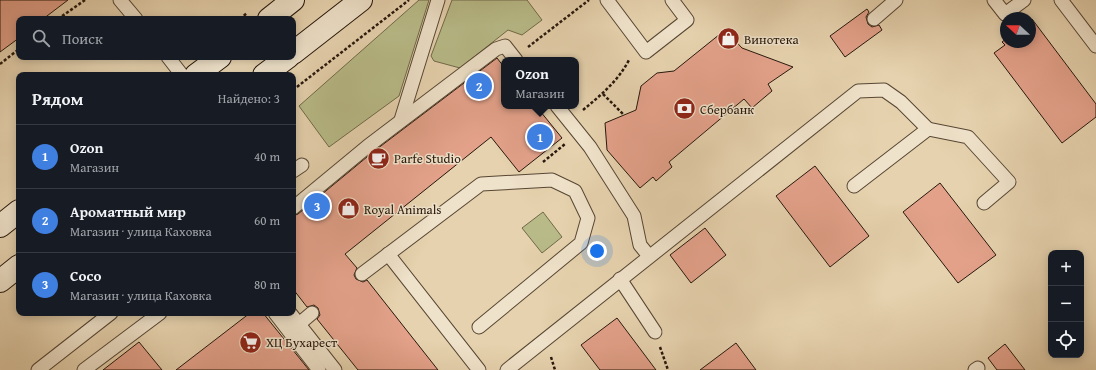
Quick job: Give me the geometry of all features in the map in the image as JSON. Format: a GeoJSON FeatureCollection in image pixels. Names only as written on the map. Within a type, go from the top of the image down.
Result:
{"type":"FeatureCollection","features":[{"type":"Feature","properties":{"kind":"main road"},"geometry":{"type":"LineString","coordinates":[[273,16],[293,0]]}},
{"type":"Feature","properties":{"kind":"main road"},"geometry":{"type":"LineString","coordinates":[[296,51],[361,0]]}},
{"type":"Feature","properties":{"kind":"main road"},"geometry":{"type":"LineString","coordinates":[[200,72],[216,60]]}},
{"type":"Feature","properties":{"kind":"main road"},"geometry":{"type":"LineString","coordinates":[[268,72],[284,60]]}},
{"type":"Feature","properties":{"kind":"main road"},"geometry":{"type":"LineString","coordinates":[[0,226],[16,213]]}},
{"type":"Feature","properties":{"kind":"main road"},"geometry":{"type":"LineString","coordinates":[[0,281],[16,268]]}},
{"type":"Feature","properties":{"kind":"lane"},"geometry":{"type":"LineString","coordinates":[[120,0],[133,16]]}},
{"type":"Feature","properties":{"kind":"lane"},"geometry":{"type":"LineString","coordinates":[[401,120],[438,0]]}},
{"type":"Feature","properties":{"kind":"lane"},"geometry":{"type":"LineString","coordinates":[[607,0],[646,52],[687,20],[672,0]]}},
{"type":"Feature","properties":{"kind":"lane"},"geometry":{"type":"LineString","coordinates":[[874,19],[896,0]]}},
{"type":"Feature","properties":{"kind":"lane"},"geometry":{"type":"LineString","coordinates":[[994,0],[1005,14],[1024,0]]}},
{"type":"Feature","properties":{"kind":"lane"},"geometry":{"type":"LineString","coordinates":[[1061,0],[1096,46]]}},
{"type":"Feature","properties":{"kind":"lane"},"geometry":{"type":"LineString","coordinates":[[296,206],[401,120],[496,49],[504,46],[513,57]]}},
{"type":"Feature","properties":{"kind":"lane"},"geometry":{"type":"LineString","coordinates":[[170,60],[180,72]]}},
{"type":"Feature","properties":{"kind":"lane"},"geometry":{"type":"LineString","coordinates":[[508,370],[649,256],[858,91],[884,90],[901,102],[928,129],[968,137],[1009,182],[984,203]]}},
{"type":"Feature","properties":{"kind":"lane"},"geometry":{"type":"LineString","coordinates":[[559,109],[590,148],[634,216],[640,245],[649,256]]}},
{"type":"Feature","properties":{"kind":"lane"},"geometry":{"type":"LineString","coordinates":[[854,186],[928,129]]}},
{"type":"Feature","properties":{"kind":"lane"},"geometry":{"type":"LineString","coordinates":[[362,274],[481,184],[552,180],[574,191],[588,218],[581,244],[479,327]]}},
{"type":"Feature","properties":{"kind":"lane"},"geometry":{"type":"LineString","coordinates":[[388,254],[479,370]]}},
{"type":"Feature","properties":{"kind":"lane"},"geometry":{"type":"LineString","coordinates":[[620,280],[655,332]]}},
{"type":"Feature","properties":{"kind":"lane"},"geometry":{"type":"LineString","coordinates":[[298,324],[312,313]]}},
{"type":"Feature","properties":{"kind":"lane"},"geometry":{"type":"LineString","coordinates":[[38,370],[107,316]]}},
{"type":"Feature","properties":{"kind":"lane"},"geometry":{"type":"LineString","coordinates":[[84,370],[156,316]]}},
{"type":"Feature","properties":{"kind":"lane"},"geometry":{"type":"LineString","coordinates":[[277,316],[319,370]]}},
{"type":"Feature","properties":{"kind":"lane"},"geometry":{"type":"LineString","coordinates":[[292,316],[335,370]]}},
{"type":"Feature","properties":{"kind":"path"},"geometry":{"type":"LineString","coordinates":[[62,16],[85,0]]}},
{"type":"Feature","properties":{"kind":"path"},"geometry":{"type":"LineString","coordinates":[[296,88],[408,0]]}},
{"type":"Feature","properties":{"kind":"path"},"geometry":{"type":"LineString","coordinates":[[518,57],[589,0]]}},
{"type":"Feature","properties":{"kind":"path"},"geometry":{"type":"LineString","coordinates":[[0,64],[16,52]]}},
{"type":"Feature","properties":{"kind":"path"},"geometry":{"type":"LineString","coordinates":[[569,121],[603,94],[621,75],[632,54]]}},
{"type":"Feature","properties":{"kind":"path"},"geometry":{"type":"LineString","coordinates":[[603,94],[624,115]]}},
{"type":"Feature","properties":{"kind":"path"},"geometry":{"type":"LineString","coordinates":[[519,182],[578,134]]}},
{"type":"Feature","properties":{"kind":"path"},"geometry":{"type":"LineString","coordinates":[[655,332],[668,370]]}},
{"type":"Feature","properties":{"kind":"green space"},"geometry":{"type":"Polygon","coordinates":[[[419,0],[429,0],[399,96],[329,147],[299,106],[419,0]]]}},
{"type":"Feature","properties":{"kind":"green space"},"geometry":{"type":"Polygon","coordinates":[[[452,0],[527,0],[542,20],[522,35],[508,30],[460,68],[434,61],[431,56],[452,0]]]}},
{"type":"Feature","properties":{"kind":"green space"},"geometry":{"type":"Polygon","coordinates":[[[543,212],[562,237],[542,253],[522,228],[543,212]]]}},
{"type":"Feature","properties":{"kind":"building"},"geometry":{"type":"Polygon","coordinates":[[[0,0],[68,0],[47,16],[16,16],[16,40],[0,52],[0,0]]]}},
{"type":"Feature","properties":{"kind":"building"},"geometry":{"type":"Polygon","coordinates":[[[867,9],[869,12],[866,17],[868,24],[872,27],[879,25],[882,30],[845,57],[830,36],[867,9]]]}},
{"type":"Feature","properties":{"kind":"building"},"geometry":{"type":"Polygon","coordinates":[[[1036,24],[1096,104],[1096,117],[1062,143],[994,53],[1001,48],[1036,48],[1036,24]]]}},
{"type":"Feature","properties":{"kind":"building","name":"Сбербанк"},"geometry":{"type":"Polygon","coordinates":[[[725,30],[742,48],[793,67],[768,84],[772,91],[752,108],[744,99],[669,162],[672,167],[656,181],[653,177],[640,188],[607,150],[605,123],[636,110],[641,86],[657,73],[674,71],[725,30]]]}},
{"type":"Feature","properties":{"kind":"building"},"geometry":{"type":"Polygon","coordinates":[[[497,58],[501,63],[501,109],[538,109],[562,138],[519,172],[491,137],[345,254],[357,268],[354,275],[356,279],[363,282],[367,280],[438,370],[358,370],[317,319],[320,315],[318,308],[314,305],[307,307],[296,293],[296,215],[373,152],[497,58]]]}},
{"type":"Feature","properties":{"kind":"building"},"geometry":{"type":"Polygon","coordinates":[[[815,166],[869,236],[830,267],[776,196],[815,166]]]}},
{"type":"Feature","properties":{"kind":"building"},"geometry":{"type":"Polygon","coordinates":[[[940,183],[996,255],[958,283],[903,212],[940,183]]]}},
{"type":"Feature","properties":{"kind":"building"},"geometry":{"type":"Polygon","coordinates":[[[705,228],[726,255],[691,283],[670,255],[705,228]]]}},
{"type":"Feature","properties":{"kind":"building","name":"ХЦ Бухарест"},"geometry":{"type":"Polygon","coordinates":[[[246,316],[265,316],[309,370],[176,370],[246,316]]]}},
{"type":"Feature","properties":{"kind":"building"},"geometry":{"type":"Polygon","coordinates":[[[617,318],[656,370],[600,370],[581,345],[617,318]]]}},
{"type":"Feature","properties":{"kind":"building"},"geometry":{"type":"Polygon","coordinates":[[[139,342],[162,370],[103,370],[139,342]]]}},
{"type":"Feature","properties":{"kind":"building"},"geometry":{"type":"Polygon","coordinates":[[[736,343],[756,370],[700,370],[736,343]]]}},
{"type":"Feature","properties":{"kind":"building"},"geometry":{"type":"Polygon","coordinates":[[[1005,344],[1025,370],[997,370],[988,358],[1005,344]]]}},
{"type":"Feature","properties":{"kind":"place","name":"Винотека"},"geometry":{"type":"Point","coordinates":[729,39]}},
{"type":"Feature","properties":{"kind":"place","name":"Ароматный мир"},"geometry":{"type":"Point","coordinates":[479,86]}},
{"type":"Feature","properties":{"kind":"place","name":"Сбербанк"},"geometry":{"type":"Point","coordinates":[684,109]}},
{"type":"Feature","properties":{"kind":"place","name":"Ozon"},"geometry":{"type":"Point","coordinates":[540,137]}},
{"type":"Feature","properties":{"kind":"place","name":"Parfe Studio"},"geometry":{"type":"Point","coordinates":[378,158]}},
{"type":"Feature","properties":{"kind":"place","name":"Coco"},"geometry":{"type":"Point","coordinates":[317,206]}},
{"type":"Feature","properties":{"kind":"place","name":"Royal Animals"},"geometry":{"type":"Point","coordinates":[349,209]}},
{"type":"Feature","properties":{"kind":"place","name":"ХЦ Бухарест"},"geometry":{"type":"Point","coordinates":[250,342]}}]}
